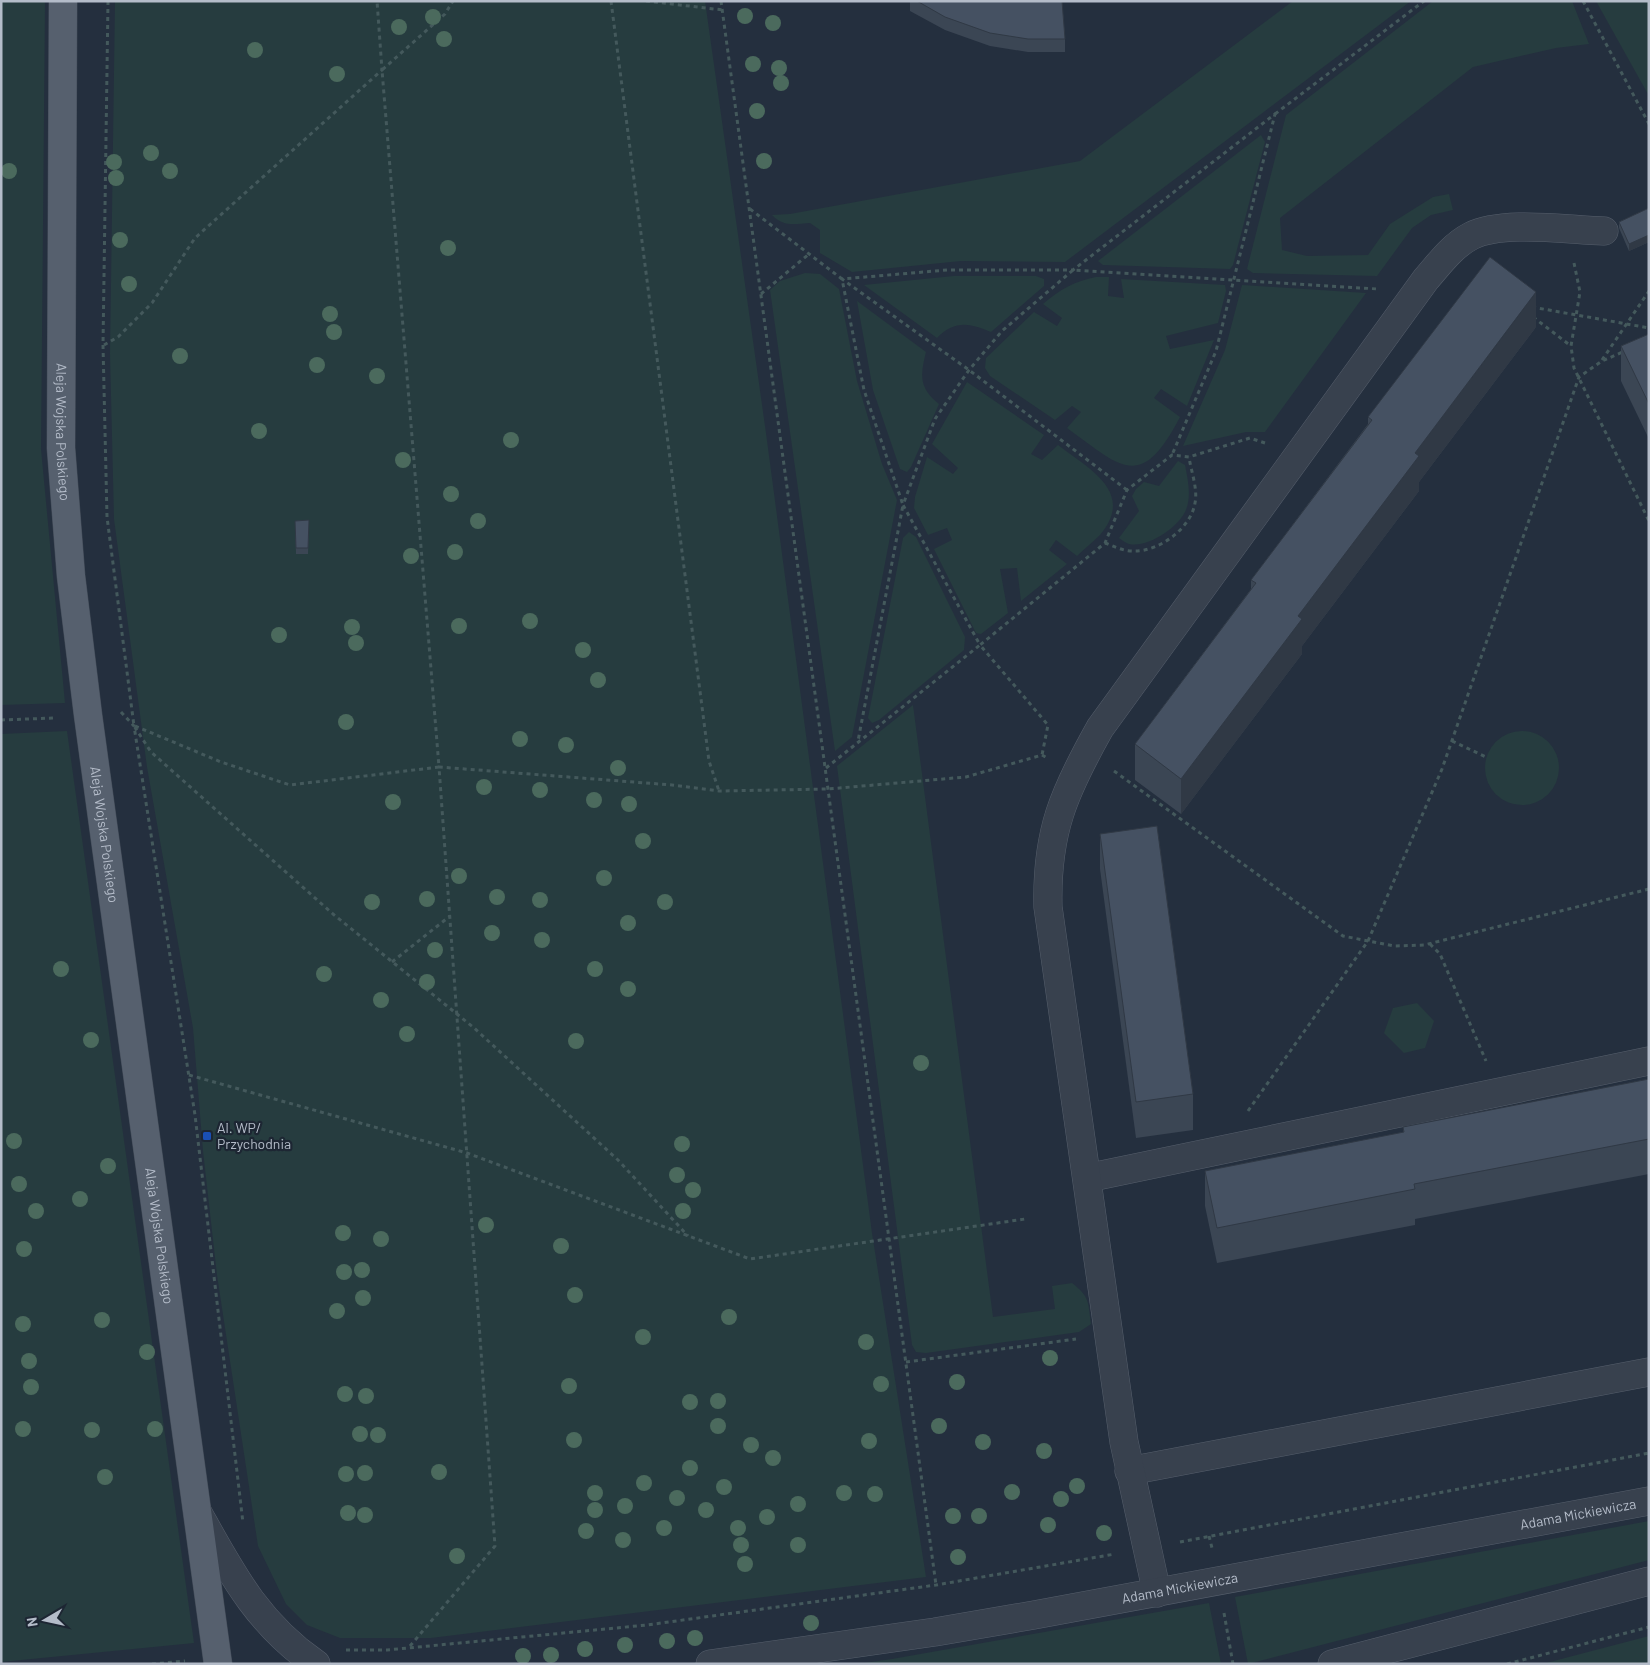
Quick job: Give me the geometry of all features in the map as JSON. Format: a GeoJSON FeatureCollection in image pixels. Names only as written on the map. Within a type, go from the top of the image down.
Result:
{"type":"FeatureCollection","features":[{"type":"Feature","properties":{"kind":"main road","name":"Aleja Wojska Polskiego"},"geometry":{"type":"LineString","coordinates":[[64,1],[61,389],[65,512],[88,715],[218,1664]]}},
{"type":"Feature","properties":{"kind":"street"},"geometry":{"type":"LineString","coordinates":[[1157,1592],[1129,1471],[1048,906],[1049,856],[1062,802],[1100,728],[1402,312],[1448,254],[1471,236],[1498,227],[1604,232]]}},
{"type":"Feature","properties":{"kind":"street"},"geometry":{"type":"LineString","coordinates":[[1087,1178],[1649,1061]]}},
{"type":"Feature","properties":{"kind":"street"},"geometry":{"type":"LineString","coordinates":[[1129,1471],[1649,1372]]}},
{"type":"Feature","properties":{"kind":"street","name":"Adama Mickiewicza"},"geometry":{"type":"LineString","coordinates":[[710,1664],[935,1632],[1649,1501]]}},
{"type":"Feature","properties":{"kind":"street"},"geometry":{"type":"LineString","coordinates":[[197,1512],[225,1562],[264,1619],[292,1647],[316,1664]]}},
{"type":"Feature","properties":{"kind":"street"},"geometry":{"type":"LineString","coordinates":[[1332,1664],[1649,1581]]}},
{"type":"Feature","properties":{"kind":"path"},"geometry":{"type":"LineString","coordinates":[[108,1],[103,346],[107,517],[134,726],[151,752],[333,914],[458,1015],[618,1160],[688,1236]]}},
{"type":"Feature","properties":{"kind":"path"},"geometry":{"type":"LineString","coordinates":[[377,1],[458,1015],[495,1546],[409,1647]]}},
{"type":"Feature","properties":{"kind":"path"},"geometry":{"type":"LineString","coordinates":[[103,346],[118,337],[152,303],[195,238],[445,14],[453,1]]}},
{"type":"Feature","properties":{"kind":"path"},"geometry":{"type":"LineString","coordinates":[[611,1],[709,761],[719,791]]}},
{"type":"Feature","properties":{"kind":"path"},"geometry":{"type":"LineString","coordinates":[[646,1],[723,10]]}},
{"type":"Feature","properties":{"kind":"path"},"geometry":{"type":"LineString","coordinates":[[721,1],[936,1585]]}},
{"type":"Feature","properties":{"kind":"path"},"geometry":{"type":"LineString","coordinates":[[858,741],[903,504],[935,419],[969,370],[1002,331],[1073,270],[1424,1]]}},
{"type":"Feature","properties":{"kind":"path"},"geometry":{"type":"LineString","coordinates":[[1583,1],[1649,124]]}},
{"type":"Feature","properties":{"kind":"path"},"geometry":{"type":"LineString","coordinates":[[825,768],[980,645],[1104,543],[1127,490],[1172,454],[1216,351],[1236,280],[1275,114]]}},
{"type":"Feature","properties":{"kind":"path"},"geometry":{"type":"LineString","coordinates":[[750,209],[842,279],[969,370],[1127,490]]}},
{"type":"Feature","properties":{"kind":"path"},"geometry":{"type":"LineString","coordinates":[[1569,230],[1580,292],[1570,346],[1574,368],[1649,522]]}},
{"type":"Feature","properties":{"kind":"path"},"geometry":{"type":"LineString","coordinates":[[761,294],[809,254]]}},
{"type":"Feature","properties":{"kind":"path"},"geometry":{"type":"LineString","coordinates":[[842,279],[947,270],[1073,270],[1377,288],[1402,312]]}},
{"type":"Feature","properties":{"kind":"path"},"geometry":{"type":"LineString","coordinates":[[842,279],[864,390],[903,504],[980,645],[1048,725],[1042,755]]}},
{"type":"Feature","properties":{"kind":"path"},"geometry":{"type":"LineString","coordinates":[[1602,360],[1649,291]]}},
{"type":"Feature","properties":{"kind":"path"},"geometry":{"type":"LineString","coordinates":[[1525,306],[1649,328]]}},
{"type":"Feature","properties":{"kind":"path"},"geometry":{"type":"LineString","coordinates":[[1532,317],[1570,346]]}},
{"type":"Feature","properties":{"kind":"path"},"geometry":{"type":"LineString","coordinates":[[1234,1147],[1235,1129],[1368,940],[1452,741],[1578,377],[1602,360],[1633,348]]}},
{"type":"Feature","properties":{"kind":"path"},"geometry":{"type":"LineString","coordinates":[[1172,454],[1189,457],[1250,438],[1262,440],[1291,466]]}},
{"type":"Feature","properties":{"kind":"path"},"geometry":{"type":"LineString","coordinates":[[1104,543],[1134,552],[1163,542],[1183,528],[1193,511],[1196,501],[1189,457]]}},
{"type":"Feature","properties":{"kind":"path"},"geometry":{"type":"LineString","coordinates":[[134,726],[221,762],[290,785],[439,767],[672,785],[719,791],[828,789],[966,777],[1042,755],[1082,762],[1343,936],[1394,946],[1429,944],[1649,889]]}},
{"type":"Feature","properties":{"kind":"path"},"geometry":{"type":"LineString","coordinates":[[1452,741],[1486,756]]}},
{"type":"Feature","properties":{"kind":"path"},"geometry":{"type":"LineString","coordinates":[[392,962],[450,916]]}},
{"type":"Feature","properties":{"kind":"path"},"geometry":{"type":"LineString","coordinates":[[1429,944],[1440,954],[1499,1091]]}},
{"type":"Feature","properties":{"kind":"path"},"geometry":{"type":"LineString","coordinates":[[189,1075],[467,1153],[750,1259],[1025,1219]]}},
{"type":"Feature","properties":{"kind":"path"},"geometry":{"type":"LineString","coordinates":[[195,1115],[244,1525]]}},
{"type":"Feature","properties":{"kind":"path"},"geometry":{"type":"LineString","coordinates":[[906,1362],[1109,1335]]}},
{"type":"Feature","properties":{"kind":"path"},"geometry":{"type":"LineString","coordinates":[[344,1650],[386,1650],[646,1625],[936,1585],[1147,1548],[1649,1452]]}},
{"type":"Feature","properties":{"kind":"path"},"geometry":{"type":"LineString","coordinates":[[1507,1664],[1649,1627]]}},
{"type":"Feature","properties":{"kind":"green space"},"geometry":{"type":"Polygon","coordinates":[[[1,1],[45,1],[41,449],[65,703],[1,705],[1,1]]]}},
{"type":"Feature","properties":{"kind":"green space"},"geometry":{"type":"Polygon","coordinates":[[[115,1],[705,1],[766,433],[872,1233],[926,1577],[431,1638],[340,1638],[307,1625],[286,1604],[258,1546],[217,1275],[203,1151],[193,1028],[147,767],[114,519],[110,354],[115,1]]]}},
{"type":"Feature","properties":{"kind":"green space"},"geometry":{"type":"Polygon","coordinates":[[[1293,1],[1411,1],[1065,262],[961,261],[852,272],[820,253],[820,230],[810,223],[785,223],[772,215],[790,214],[1080,161],[1293,1]]]}},
{"type":"Feature","properties":{"kind":"green space"},"geometry":{"type":"Polygon","coordinates":[[[1433,1],[1572,1],[1589,44],[1556,48],[1473,67],[1280,218],[1282,250],[1307,256],[1368,255],[1390,224],[1433,197],[1449,194],[1453,210],[1431,215],[1412,228],[1377,276],[1253,273],[1247,269],[1286,115],[1433,1]]]}},
{"type":"Feature","properties":{"kind":"green space"},"geometry":{"type":"Polygon","coordinates":[[[1596,1],[1649,1],[1649,96],[1596,1]]]}},
{"type":"Feature","properties":{"kind":"green space"},"geometry":{"type":"Polygon","coordinates":[[[1261,135],[1265,142],[1233,265],[1230,269],[1103,265],[1098,261],[1261,135]]]}},
{"type":"Feature","properties":{"kind":"green space"},"geometry":{"type":"Polygon","coordinates":[[[805,273],[820,274],[839,289],[857,381],[882,464],[897,500],[852,737],[835,751],[770,290],[780,281],[805,273]]]}},
{"type":"Feature","properties":{"kind":"green space"},"geometry":{"type":"Polygon","coordinates":[[[954,276],[1036,276],[1044,279],[1044,286],[991,332],[963,325],[950,328],[937,338],[864,285],[954,276]]]}},
{"type":"Feature","properties":{"kind":"green space"},"geometry":{"type":"Polygon","coordinates":[[[1096,277],[1109,277],[1108,296],[1124,298],[1121,279],[1225,285],[1226,291],[1218,323],[1166,336],[1170,349],[1214,340],[1187,406],[1161,389],[1154,398],[1180,417],[1166,441],[1154,456],[1142,464],[1130,466],[1117,462],[1102,454],[1067,428],[1081,412],[1072,406],[1055,420],[990,376],[985,368],[986,358],[1034,312],[1057,326],[1062,318],[1043,304],[1055,294],[1068,287],[1096,277]]]}},
{"type":"Feature","properties":{"kind":"green space"},"geometry":{"type":"Polygon","coordinates":[[[1242,285],[1366,293],[1265,432],[1246,432],[1183,446],[1225,350],[1242,285]]]}},
{"type":"Feature","properties":{"kind":"green space"},"geometry":{"type":"Polygon","coordinates":[[[857,301],[926,352],[922,375],[923,381],[932,398],[939,404],[907,472],[900,469],[873,390],[857,301]]]}},
{"type":"Feature","properties":{"kind":"green space"},"geometry":{"type":"Polygon","coordinates":[[[967,382],[1044,435],[1031,454],[1042,460],[1058,445],[1083,463],[1104,483],[1111,494],[1113,506],[1110,520],[1100,535],[1077,556],[1056,540],[1049,550],[1067,564],[1021,601],[1017,568],[1000,569],[1008,613],[981,634],[976,633],[934,549],[952,540],[947,528],[928,535],[914,508],[915,497],[927,457],[953,474],[958,468],[932,444],[967,382]]]}},
{"type":"Feature","properties":{"kind":"green space"},"geometry":{"type":"Polygon","coordinates":[[[1178,461],[1185,465],[1189,489],[1187,507],[1181,518],[1169,530],[1145,543],[1129,544],[1119,538],[1139,511],[1132,496],[1136,489],[1144,482],[1159,486],[1178,461]]]}},
{"type":"Feature","properties":{"kind":"green space"},"geometry":{"type":"Polygon","coordinates":[[[909,532],[916,537],[965,637],[964,650],[879,720],[872,723],[868,718],[903,538],[909,532]]]}},
{"type":"Feature","properties":{"kind":"green space"},"geometry":{"type":"Polygon","coordinates":[[[913,705],[993,1317],[1055,1309],[1052,1286],[1072,1283],[1082,1292],[1087,1300],[1091,1324],[1079,1332],[926,1353],[916,1352],[912,1345],[837,766],[913,705]]]}},
{"type":"Feature","properties":{"kind":"green space"},"geometry":{"type":"Polygon","coordinates":[[[67,731],[194,1643],[1,1662],[1,734],[67,731]]]}},
{"type":"Feature","properties":{"kind":"green space"},"geometry":{"type":"Polygon","coordinates":[[[1515,731],[1529,731],[1543,737],[1553,747],[1559,761],[1557,782],[1543,799],[1529,805],[1515,805],[1501,799],[1491,789],[1485,775],[1485,761],[1491,747],[1501,737],[1515,731]]]}},
{"type":"Feature","properties":{"kind":"green space"},"geometry":{"type":"Polygon","coordinates":[[[1417,1003],[1434,1021],[1425,1048],[1404,1053],[1384,1033],[1393,1008],[1417,1003]]]}},
{"type":"Feature","properties":{"kind":"green space"},"geometry":{"type":"Polygon","coordinates":[[[1649,1521],[1649,1560],[1248,1664],[1235,1597],[1649,1521]]]}},
{"type":"Feature","properties":{"kind":"green space"},"geometry":{"type":"Polygon","coordinates":[[[1209,1603],[1221,1664],[857,1664],[892,1659],[1209,1603]]]}},
{"type":"Feature","properties":{"kind":"green space"},"geometry":{"type":"Polygon","coordinates":[[[1649,1636],[1649,1664],[1542,1664],[1546,1663],[1649,1636]]]}},
{"type":"Feature","properties":{"kind":"building"},"geometry":{"type":"Polygon","coordinates":[[[917,1],[1062,1],[1065,39],[1028,39],[990,33],[945,17],[917,1]]]}},
{"type":"Feature","properties":{"kind":"building"},"geometry":{"type":"Polygon","coordinates":[[[1649,208],[1649,235],[1629,244],[1619,222],[1649,208]]]}},
{"type":"Feature","properties":{"kind":"building"},"geometry":{"type":"Polygon","coordinates":[[[1490,257],[1536,292],[1415,453],[1419,456],[1298,616],[1302,619],[1181,779],[1135,744],[1256,583],[1251,580],[1372,420],[1368,417],[1490,257]]]}},
{"type":"Feature","properties":{"kind":"building"},"geometry":{"type":"Polygon","coordinates":[[[1649,334],[1649,404],[1621,346],[1649,334]]]}},
{"type":"Feature","properties":{"kind":"building"},"geometry":{"type":"Polygon","coordinates":[[[309,520],[308,548],[296,548],[295,521],[309,520]]]}},
{"type":"Feature","properties":{"kind":"building"},"geometry":{"type":"Polygon","coordinates":[[[1157,826],[1193,1094],[1136,1102],[1100,834],[1157,826]]]}},
{"type":"Feature","properties":{"kind":"building"},"geometry":{"type":"Polygon","coordinates":[[[1649,1079],[1649,1139],[1414,1184],[1415,1189],[1217,1228],[1205,1171],[1404,1132],[1403,1127],[1649,1079]]]}},
{"type":"Feature","properties":{"kind":"place","name":"Al. WP/ Przychodnia"},"geometry":{"type":"Point","coordinates":[207,1136]}}]}
